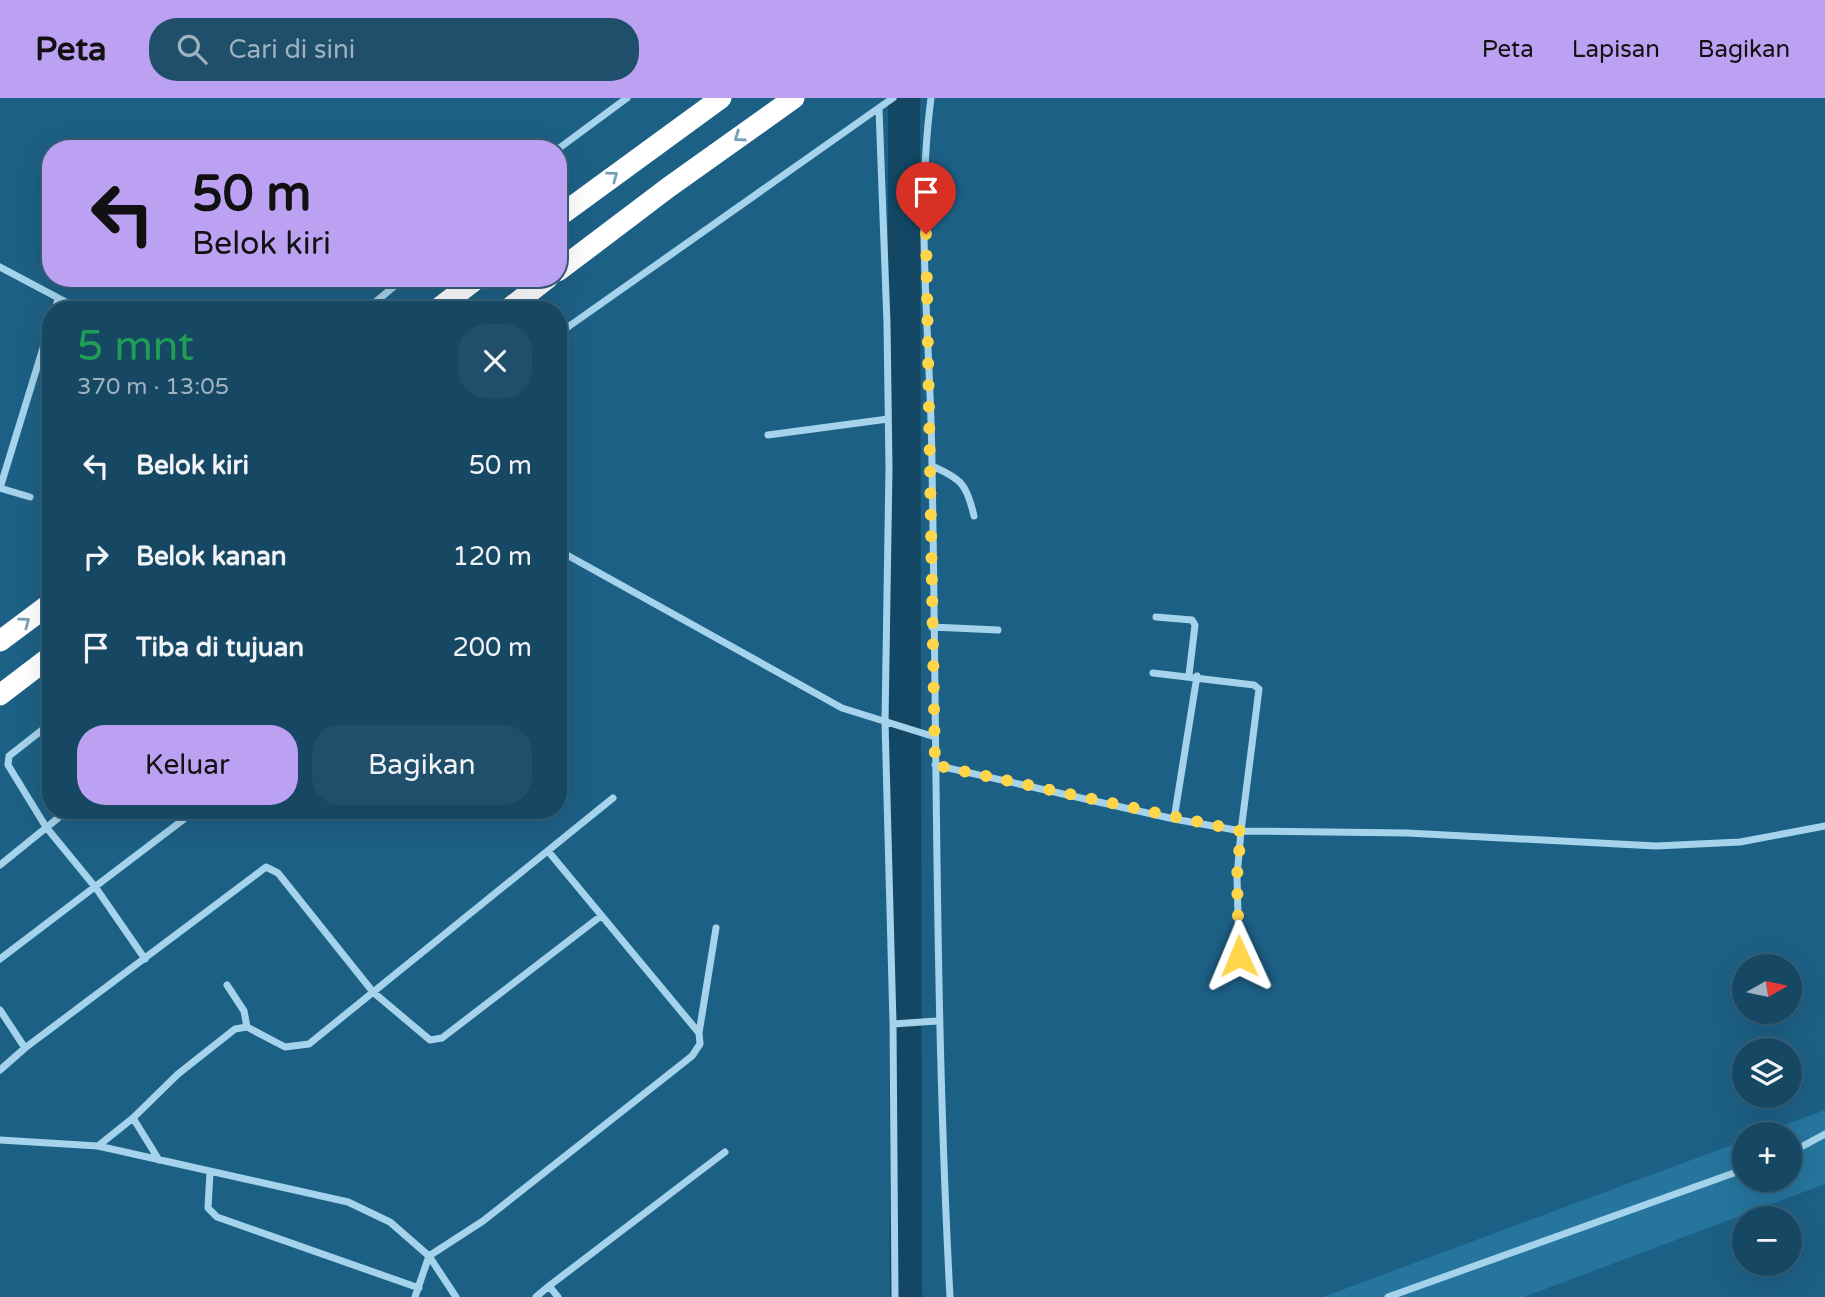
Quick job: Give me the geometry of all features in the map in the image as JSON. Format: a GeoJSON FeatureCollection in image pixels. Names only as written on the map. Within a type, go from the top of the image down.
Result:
{"type":"FeatureCollection","features":[{"type":"Feature","properties":{"kind":"highway"},"geometry":{"type":"LineString","coordinates":[[567,210],[721,98]]}},
{"type":"Feature","properties":{"kind":"highway"},"geometry":{"type":"LineString","coordinates":[[567,264],[794,98]]}},
{"type":"Feature","properties":{"kind":"highway"},"geometry":{"type":"LineString","coordinates":[[448,301],[466,287]]}},
{"type":"Feature","properties":{"kind":"highway"},"geometry":{"type":"LineString","coordinates":[[519,301],[536,287]]}},
{"type":"Feature","properties":{"kind":"highway"},"geometry":{"type":"LineString","coordinates":[[0,641],[42,610]]}},
{"type":"Feature","properties":{"kind":"highway"},"geometry":{"type":"LineString","coordinates":[[0,695],[42,663]]}},
{"type":"Feature","properties":{"kind":"street"},"geometry":{"type":"LineString","coordinates":[[567,142],[627,98]]}},
{"type":"Feature","properties":{"kind":"street"},"geometry":{"type":"LineString","coordinates":[[567,328],[879,110],[892,98]]}},
{"type":"Feature","properties":{"kind":"street"},"geometry":{"type":"LineString","coordinates":[[931,98],[925,261],[932,466],[932,736],[935,765],[937,1021],[950,1297]]}},
{"type":"Feature","properties":{"kind":"street"},"geometry":{"type":"LineString","coordinates":[[879,110],[888,419],[885,722],[893,1024],[895,1297]]}},
{"type":"Feature","properties":{"kind":"street"},"geometry":{"type":"LineString","coordinates":[[0,267],[62,301]]}},
{"type":"Feature","properties":{"kind":"street"},"geometry":{"type":"LineString","coordinates":[[377,301],[393,287]]}},
{"type":"Feature","properties":{"kind":"street"},"geometry":{"type":"LineString","coordinates":[[30,497],[0,488],[42,351]]}},
{"type":"Feature","properties":{"kind":"street"},"geometry":{"type":"LineString","coordinates":[[768,435],[888,419]]}},
{"type":"Feature","properties":{"kind":"street"},"geometry":{"type":"LineString","coordinates":[[932,466],[957,477],[970,498],[974,516]]}},
{"type":"Feature","properties":{"kind":"street"},"geometry":{"type":"LineString","coordinates":[[567,555],[830,702],[932,736]]}},
{"type":"Feature","properties":{"kind":"street"},"geometry":{"type":"LineString","coordinates":[[1156,617],[1192,620],[1195,625],[1193,676],[1174,819]]}},
{"type":"Feature","properties":{"kind":"street"},"geometry":{"type":"LineString","coordinates":[[932,627],[998,630]]}},
{"type":"Feature","properties":{"kind":"street"},"geometry":{"type":"LineString","coordinates":[[1153,673],[1254,685],[1259,689],[1237,876],[1239,956]]}},
{"type":"Feature","properties":{"kind":"street"},"geometry":{"type":"LineString","coordinates":[[42,730],[9,756],[8,765],[46,827],[96,888],[145,958]]}},
{"type":"Feature","properties":{"kind":"street"},"geometry":{"type":"LineString","coordinates":[[935,765],[1174,819],[1241,831],[1407,833],[1656,846],[1740,842],[1825,826]]}},
{"type":"Feature","properties":{"kind":"street"},"geometry":{"type":"LineString","coordinates":[[98,1146],[134,1118],[178,1074],[236,1029],[247,1027],[285,1047],[297,1048],[309,1044],[613,798]]}},
{"type":"Feature","properties":{"kind":"street"},"geometry":{"type":"LineString","coordinates":[[0,865],[56,819]]}},
{"type":"Feature","properties":{"kind":"street"},"geometry":{"type":"LineString","coordinates":[[0,959],[184,819]]}},
{"type":"Feature","properties":{"kind":"street"},"geometry":{"type":"LineString","coordinates":[[548,851],[699,1033]]}},
{"type":"Feature","properties":{"kind":"street"},"geometry":{"type":"LineString","coordinates":[[0,1070],[25,1048],[266,867],[278,873],[373,992],[419,1034],[430,1040],[442,1038],[601,916]]}},
{"type":"Feature","properties":{"kind":"street"},"geometry":{"type":"LineString","coordinates":[[415,1297],[429,1256],[483,1221],[692,1056],[700,1044],[699,1033],[716,928]]}},
{"type":"Feature","properties":{"kind":"street"},"geometry":{"type":"LineString","coordinates":[[227,985],[244,1011],[247,1027]]}},
{"type":"Feature","properties":{"kind":"street"},"geometry":{"type":"LineString","coordinates":[[0,1010],[25,1048]]}},
{"type":"Feature","properties":{"kind":"street"},"geometry":{"type":"LineString","coordinates":[[893,1024],[937,1021]]}},
{"type":"Feature","properties":{"kind":"street"},"geometry":{"type":"LineString","coordinates":[[134,1118],[159,1160]]}},
{"type":"Feature","properties":{"kind":"street"},"geometry":{"type":"LineString","coordinates":[[1802,1146],[1825,1134]]}},
{"type":"Feature","properties":{"kind":"street"},"geometry":{"type":"LineString","coordinates":[[0,1140],[98,1146],[348,1202],[390,1222],[429,1256],[456,1297]]}},
{"type":"Feature","properties":{"kind":"street"},"geometry":{"type":"LineString","coordinates":[[536,1297],[725,1152]]}},
{"type":"Feature","properties":{"kind":"street"},"geometry":{"type":"LineString","coordinates":[[210,1172],[208,1208],[217,1217],[419,1287]]}},
{"type":"Feature","properties":{"kind":"street"},"geometry":{"type":"LineString","coordinates":[[1388,1297],[1732,1174]]}},
{"type":"Feature","properties":{"kind":"street"},"geometry":{"type":"LineString","coordinates":[[549,1286],[558,1297]]}},
{"type":"Feature","properties":{"kind":"shaded area"},"geometry":{"type":"Polygon","coordinates":[[[1825,1110],[1825,1184],[1766,1206],[1732,1206],[1732,1219],[1524,1297],[1323,1297],[1732,1145],[1732,1192],[1802,1192],[1802,1122],[1792,1122],[1825,1110]]]}},
{"type":"Feature","properties":{"kind":"waterway"},"geometry":{"type":"LineString","coordinates":[[904,98],[906,1297]]}},
{"type":"Feature","properties":{"kind":"route"},"geometry":{"type":"LineString","coordinates":[[926,234],[935,765],[1174,819],[1241,831],[1237,876],[1239,956]]}}]}
